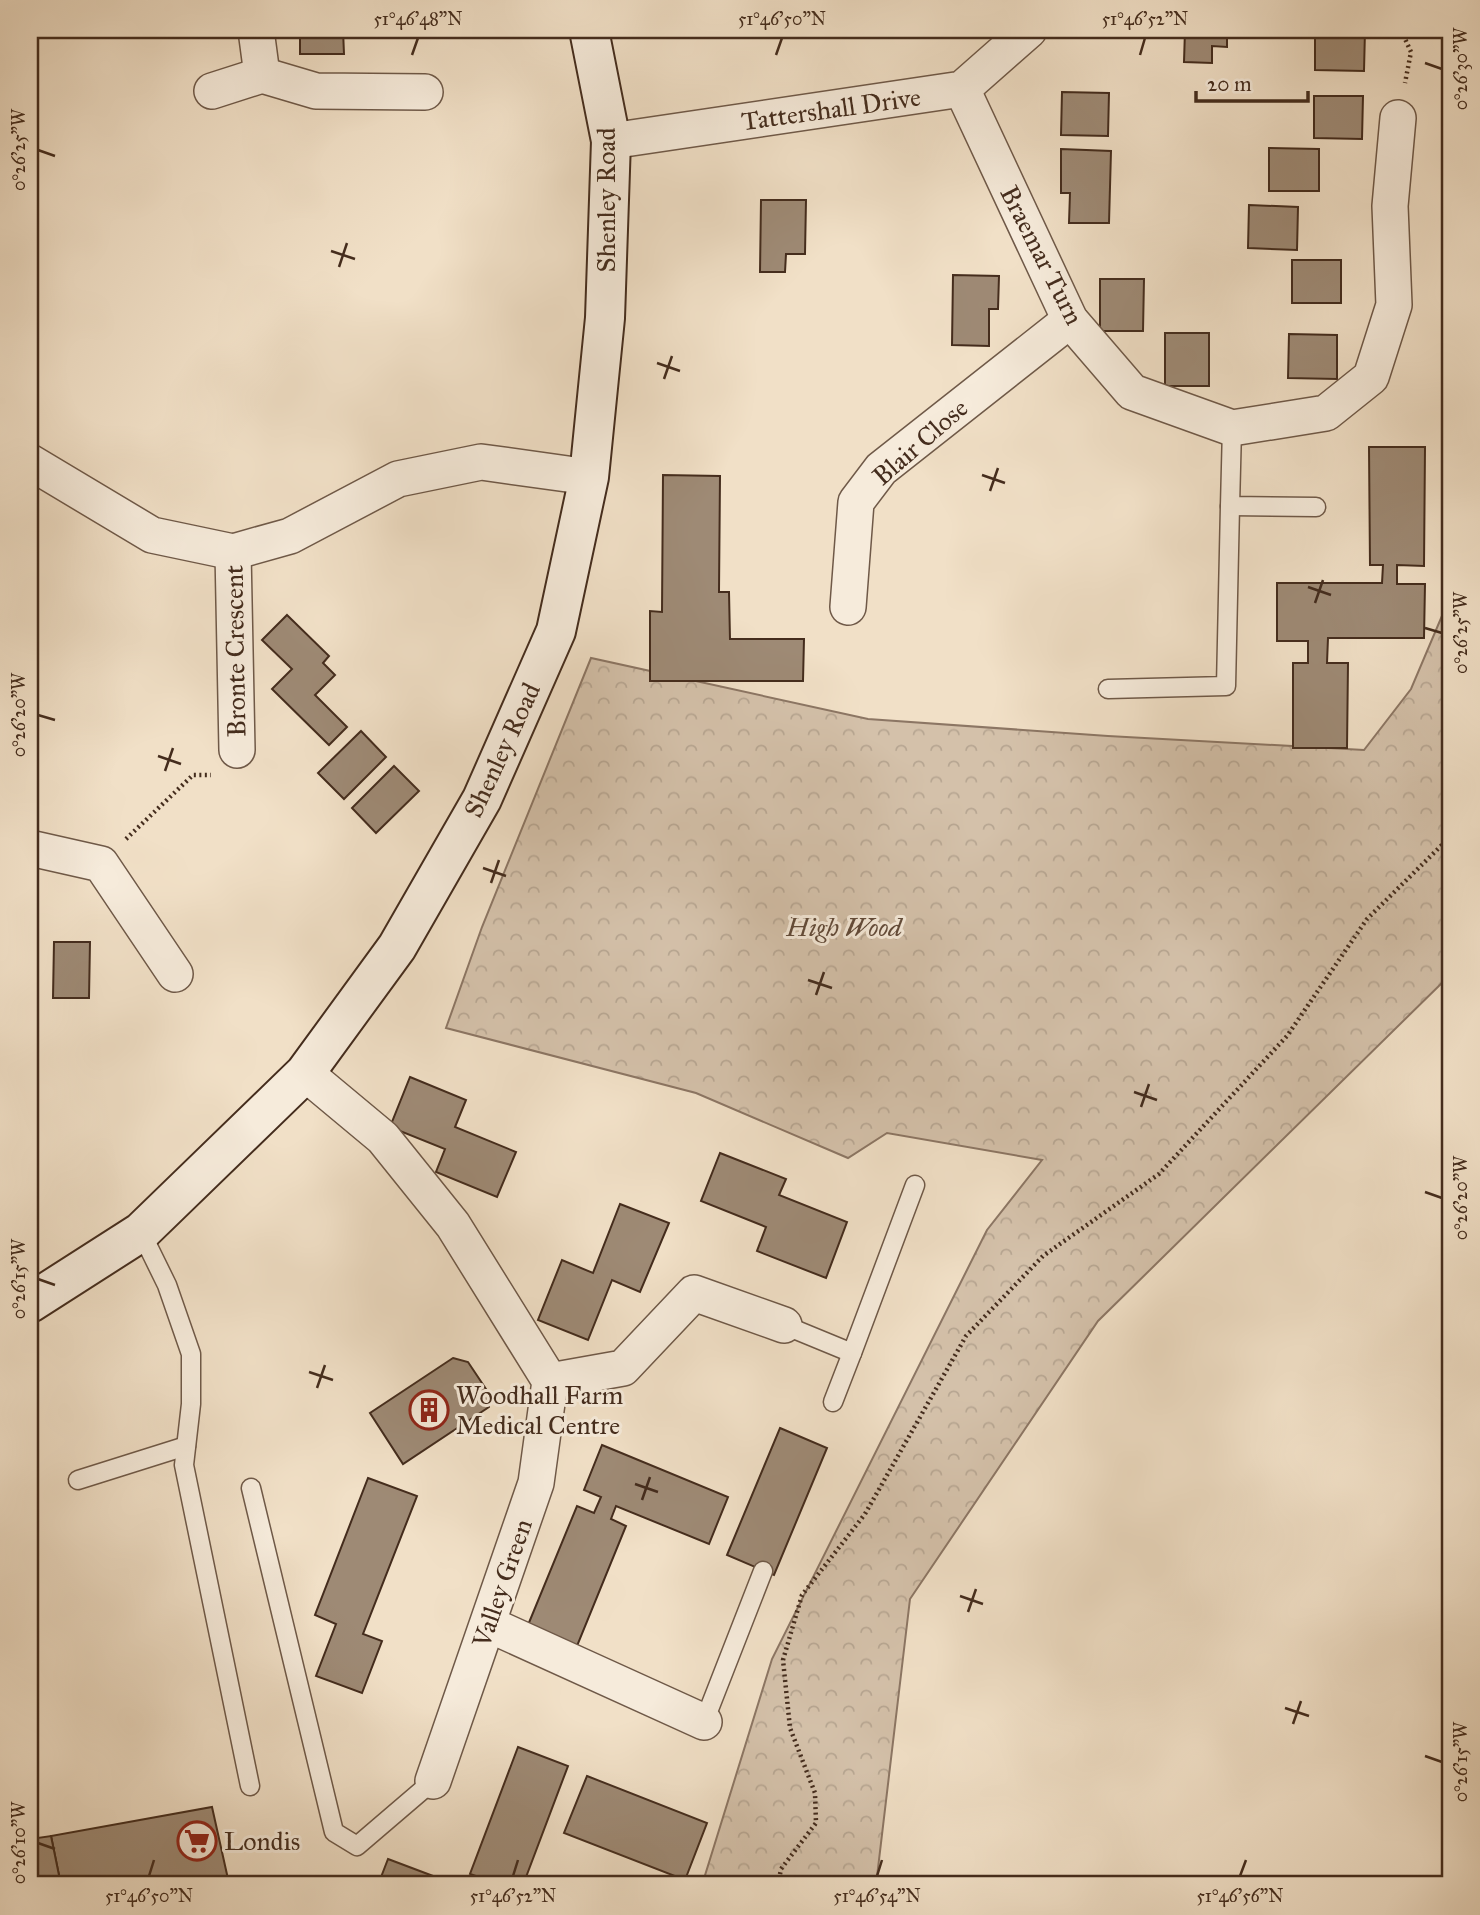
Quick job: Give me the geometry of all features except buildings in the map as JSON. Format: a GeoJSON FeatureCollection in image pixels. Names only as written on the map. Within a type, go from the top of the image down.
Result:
{"type":"FeatureCollection","features":[{"type":"Feature","properties":{"kind":"street"},"geometry":{"type":"LineString","coordinates":[[256,30],[262,75]]}},
{"type":"Feature","properties":{"kind":"street","name":"Shenley Road"},"geometry":{"type":"LineString","coordinates":[[30,1303],[141,1232],[304,1073],[397,947],[484,794],[556,631],[589,477],[605,318],[611,141],[589,30]]}},
{"type":"Feature","properties":{"kind":"street"},"geometry":{"type":"LineString","coordinates":[[962,89],[1029,30]]}},
{"type":"Feature","properties":{"kind":"street"},"geometry":{"type":"LineString","coordinates":[[213,90],[262,75],[316,92],[425,92]]}},
{"type":"Feature","properties":{"kind":"street","name":"Tattershall Drive"},"geometry":{"type":"LineString","coordinates":[[611,141],[962,89]]}},
{"type":"Feature","properties":{"kind":"street","name":"Braemar Turn"},"geometry":{"type":"LineString","coordinates":[[962,89],[1070,320],[1132,392],[1232,428],[1326,414],[1371,377],[1394,304],[1390,206],[1398,118]]}},
{"type":"Feature","properties":{"kind":"street","name":"Blair Close"},"geometry":{"type":"LineString","coordinates":[[848,607],[856,502],[881,469],[1070,320]]}},
{"type":"Feature","properties":{"kind":"street","name":"Bronte Crescent"},"geometry":{"type":"LineString","coordinates":[[30,462],[152,535],[233,552],[290,536],[398,479],[481,462],[589,477]]}},
{"type":"Feature","properties":{"kind":"street","name":"Bronte Crescent"},"geometry":{"type":"LineString","coordinates":[[233,552],[237,750]]}},
{"type":"Feature","properties":{"kind":"street"},"geometry":{"type":"LineString","coordinates":[[30,848],[100,864],[176,974]]}},
{"type":"Feature","properties":{"kind":"street"},"geometry":{"type":"LineString","coordinates":[[304,1073],[383,1138],[453,1225],[550,1381],[623,1368],[694,1293],[784,1325]]}},
{"type":"Feature","properties":{"kind":"street","name":"Valley Green"},"geometry":{"type":"LineString","coordinates":[[433,1781],[536,1483],[550,1381]]}},
{"type":"Feature","properties":{"kind":"street"},"geometry":{"type":"LineString","coordinates":[[488,1624],[704,1722]]}},
{"type":"Feature","properties":{"kind":"lane"},"geometry":{"type":"LineString","coordinates":[[1108,689],[1226,686],[1232,428]]}},
{"type":"Feature","properties":{"kind":"lane"},"geometry":{"type":"LineString","coordinates":[[1230,506],[1316,507]]}},
{"type":"Feature","properties":{"kind":"lane"},"geometry":{"type":"LineString","coordinates":[[833,1402],[915,1185]]}},
{"type":"Feature","properties":{"kind":"lane"},"geometry":{"type":"LineString","coordinates":[[141,1232],[167,1285],[191,1354],[191,1404],[184,1465],[250,1787]]}},
{"type":"Feature","properties":{"kind":"lane"},"geometry":{"type":"LineString","coordinates":[[784,1325],[852,1353]]}},
{"type":"Feature","properties":{"kind":"lane"},"geometry":{"type":"LineString","coordinates":[[79,1480],[187,1446]]}},
{"type":"Feature","properties":{"kind":"lane"},"geometry":{"type":"LineString","coordinates":[[251,1488],[334,1832],[356,1846],[433,1781]]}},
{"type":"Feature","properties":{"kind":"lane"},"geometry":{"type":"LineString","coordinates":[[704,1722],[763,1572]]}},
{"type":"Feature","properties":{"kind":"path"},"geometry":{"type":"LineString","coordinates":[[1398,118],[1411,52],[1401,30]]}},
{"type":"Feature","properties":{"kind":"path"},"geometry":{"type":"LineString","coordinates":[[100,864],[193,775],[219,775],[237,750]]}},
{"type":"Feature","properties":{"kind":"path"},"geometry":{"type":"LineString","coordinates":[[778,1885],[781,1869],[816,1823],[815,1793],[790,1728],[783,1660],[802,1595],[865,1514],[966,1336],[1043,1256],[1159,1174],[1287,1036],[1367,919],[1450,837]]}},
{"type":"Feature","properties":{"kind":"green space","name":"High Wood"},"geometry":{"type":"Polygon","coordinates":[[[1450,597],[1450,975],[1098,1321],[910,1599],[876,1885],[702,1885],[772,1659],[987,1230],[1042,1160],[887,1133],[848,1158],[696,1093],[446,1028],[482,927],[591,658],[868,719],[1364,750],[1411,689],[1450,597]]]}},
{"type":"Feature","properties":{"kind":"place","name":"Woodhall Farm Medical Centre"},"geometry":{"type":"Point","coordinates":[429,1410]}},
{"type":"Feature","properties":{"kind":"place","name":"Londis"},"geometry":{"type":"Point","coordinates":[197,1841]}}]}
